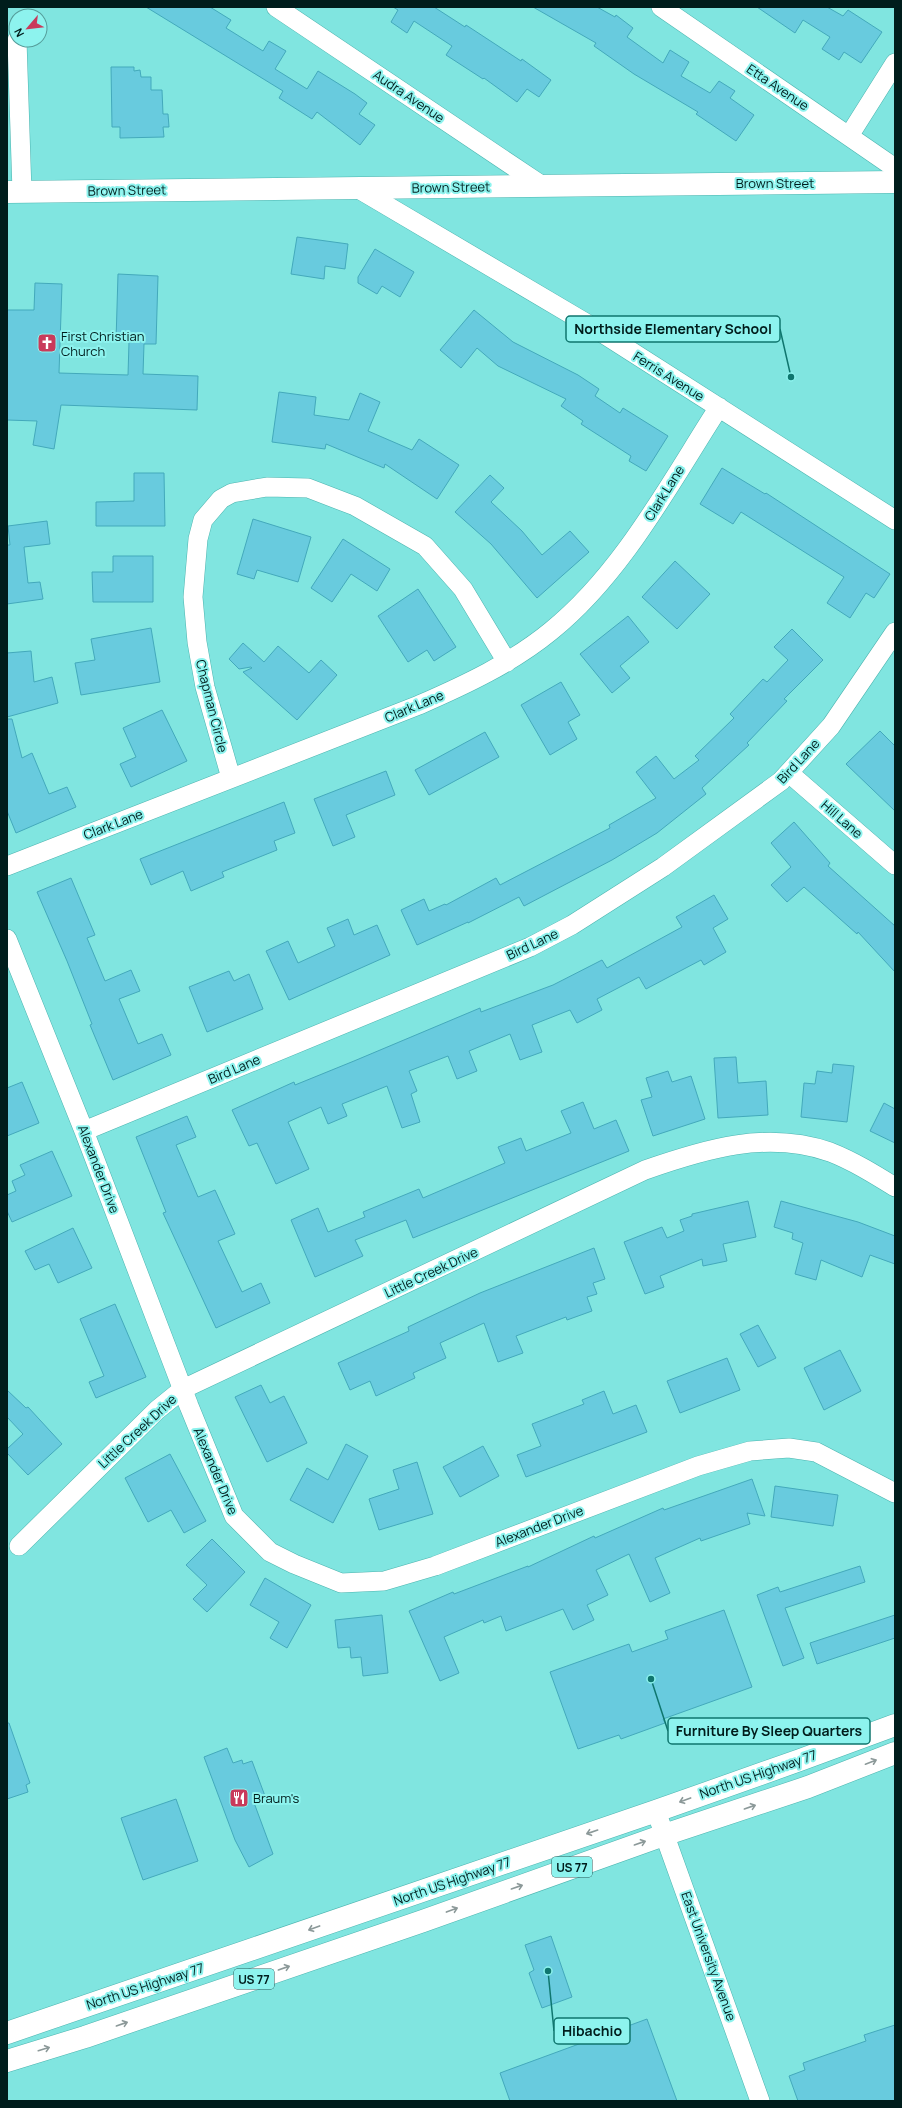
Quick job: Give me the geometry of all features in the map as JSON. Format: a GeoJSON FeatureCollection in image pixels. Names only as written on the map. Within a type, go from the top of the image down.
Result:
{"type":"FeatureCollection","features":[{"type":"Feature","properties":{"kind":"main road","name":"Brown Street"},"geometry":{"type":"LineString","coordinates":[[14,192],[895,182]]}},
{"type":"Feature","properties":{"kind":"main road","name":"North US Highway 77"},"geometry":{"type":"LineString","coordinates":[[7,2033],[656,1811],[895,1725]]}},
{"type":"Feature","properties":{"kind":"main road","name":"North US Highway 77"},"geometry":{"type":"LineString","coordinates":[[7,2061],[85,2037],[408,1926],[664,1835],[808,1787],[895,1753]]}},
{"type":"Feature","properties":{"kind":"street","name":"Audra Avenue"},"geometry":{"type":"LineString","coordinates":[[276,7],[541,186]]}},
{"type":"Feature","properties":{"kind":"street","name":"Etta Avenue"},"geometry":{"type":"LineString","coordinates":[[661,7],[895,168]]}},
{"type":"Feature","properties":{"kind":"street"},"geometry":{"type":"LineString","coordinates":[[14,192],[17,48]]}},
{"type":"Feature","properties":{"kind":"street"},"geometry":{"type":"LineString","coordinates":[[849,136],[895,63]]}},
{"type":"Feature","properties":{"kind":"street","name":"Ferris Avenue"},"geometry":{"type":"LineString","coordinates":[[357,188],[596,329],[895,520]]}},
{"type":"Feature","properties":{"kind":"street","name":"Clark Lane"},"geometry":{"type":"LineString","coordinates":[[7,866],[419,705],[455,689],[506,662],[552,631],[585,599],[630,544],[719,407]]}},
{"type":"Feature","properties":{"kind":"street","name":"Chapman Circle"},"geometry":{"type":"LineString","coordinates":[[231,778],[204,687],[197,642],[193,597],[198,539],[203,520],[221,499],[232,493],[267,487],[308,488],[355,506],[425,546],[463,589],[506,662]]}},
{"type":"Feature","properties":{"kind":"street","name":"Bird Lane"},"geometry":{"type":"LineString","coordinates":[[84,1131],[530,947],[572,925],[663,867],[781,781],[831,726],[895,632]]}},
{"type":"Feature","properties":{"kind":"street","name":"Hill Lane"},"geometry":{"type":"LineString","coordinates":[[788,773],[895,865]]}},
{"type":"Feature","properties":{"kind":"street","name":"Alexander Drive"},"geometry":{"type":"LineString","coordinates":[[7,938],[234,1516],[270,1552],[294,1564],[340,1583],[384,1581],[435,1566],[698,1466],[750,1451],[790,1448],[816,1452],[895,1493]]}},
{"type":"Feature","properties":{"kind":"street","name":"Little Creek Drive"},"geometry":{"type":"LineString","coordinates":[[19,1546],[157,1410],[183,1389],[645,1170],[688,1155],[727,1145],[757,1142],[801,1145],[829,1152],[859,1165],[895,1186]]}},
{"type":"Feature","properties":{"kind":"street","name":"East University Avenue"},"geometry":{"type":"LineString","coordinates":[[656,1811],[760,2101]]}},
{"type":"Feature","properties":{"kind":"building"},"geometry":{"type":"Polygon","coordinates":[[[146,7],[210,7],[231,20],[226,28],[263,51],[269,41],[286,51],[275,69],[307,89],[318,71],[355,94],[367,103],[359,114],[375,125],[360,145],[317,112],[312,119],[279,98],[283,91],[146,7]]]}},
{"type":"Feature","properties":{"kind":"building"},"geometry":{"type":"Polygon","coordinates":[[[393,7],[434,7],[465,27],[466,25],[521,61],[522,59],[551,80],[539,97],[527,89],[517,102],[484,78],[483,79],[446,55],[452,46],[414,21],[407,33],[391,22],[398,10],[393,7]]]}},
{"type":"Feature","properties":{"kind":"building"},"geometry":{"type":"Polygon","coordinates":[[[533,7],[597,7],[615,17],[616,15],[633,28],[627,37],[663,63],[670,50],[689,62],[681,76],[710,93],[719,81],[735,91],[730,98],[754,115],[736,141],[696,114],[698,112],[634,74],[594,46],[596,43],[533,7]]]}},
{"type":"Feature","properties":{"kind":"building"},"geometry":{"type":"Polygon","coordinates":[[[757,7],[827,7],[843,16],[848,10],[882,32],[861,63],[844,52],[839,60],[822,49],[830,37],[803,20],[795,33],[757,7]]]}},
{"type":"Feature","properties":{"kind":"building"},"geometry":{"type":"Polygon","coordinates":[[[111,67],[134,67],[134,71],[140,70],[141,77],[151,77],[151,90],[162,90],[163,114],[168,114],[169,127],[163,127],[164,137],[120,138],[120,127],[112,127],[111,67]]]}},
{"type":"Feature","properties":{"kind":"building"},"geometry":{"type":"Polygon","coordinates":[[[297,237],[348,244],[345,269],[325,266],[324,279],[291,274],[297,237]]]}},
{"type":"Feature","properties":{"kind":"building"},"geometry":{"type":"Polygon","coordinates":[[[375,249],[414,272],[400,297],[382,286],[377,294],[358,283],[358,277],[375,249]]]}},
{"type":"Feature","properties":{"kind":"building","name":"First Christian Church"},"geometry":{"type":"Polygon","coordinates":[[[118,274],[158,276],[156,344],[144,344],[143,374],[198,376],[197,410],[61,405],[54,449],[33,445],[37,421],[7,420],[7,310],[34,310],[35,283],[62,284],[59,373],[128,375],[129,342],[116,341],[118,274]]]}},
{"type":"Feature","properties":{"kind":"building"},"geometry":{"type":"Polygon","coordinates":[[[474,310],[513,342],[578,375],[599,389],[595,396],[620,413],[623,408],[668,436],[646,471],[629,461],[631,456],[581,424],[583,421],[561,406],[566,399],[498,366],[477,348],[461,368],[440,350],[474,310]]]}},
{"type":"Feature","properties":{"kind":"building"},"geometry":{"type":"Polygon","coordinates":[[[279,392],[316,397],[314,415],[349,420],[360,393],[380,402],[368,431],[412,450],[419,439],[459,465],[437,499],[385,464],[384,468],[326,444],[325,449],[272,442],[279,392]]]}},
{"type":"Feature","properties":{"kind":"building"},"geometry":{"type":"Polygon","coordinates":[[[722,468],[765,494],[766,493],[890,574],[874,598],[866,593],[850,618],[827,603],[844,577],[741,512],[733,524],[700,504],[722,468]]]}},
{"type":"Feature","properties":{"kind":"building"},"geometry":{"type":"Polygon","coordinates":[[[134,473],[164,473],[165,526],[96,526],[96,502],[134,501],[134,473]]]}},
{"type":"Feature","properties":{"kind":"building"},"geometry":{"type":"Polygon","coordinates":[[[490,475],[504,488],[491,502],[522,531],[542,555],[570,531],[589,552],[537,598],[491,544],[455,512],[490,475]]]}},
{"type":"Feature","properties":{"kind":"building"},"geometry":{"type":"Polygon","coordinates":[[[253,519],[311,537],[298,582],[257,570],[254,579],[237,574],[253,519]]]}},
{"type":"Feature","properties":{"kind":"building"},"geometry":{"type":"Polygon","coordinates":[[[47,521],[50,544],[24,547],[28,583],[40,582],[43,599],[7,604],[7,545],[10,545],[8,526],[47,521]]]}},
{"type":"Feature","properties":{"kind":"building"},"geometry":{"type":"Polygon","coordinates":[[[343,539],[390,569],[377,591],[351,574],[332,602],[311,588],[343,539]]]}},
{"type":"Feature","properties":{"kind":"building"},"geometry":{"type":"Polygon","coordinates":[[[113,556],[153,556],[153,602],[93,602],[92,572],[113,572],[113,556]]]}},
{"type":"Feature","properties":{"kind":"building"},"geometry":{"type":"Polygon","coordinates":[[[675,561],[710,594],[677,629],[642,597],[675,561]]]}},
{"type":"Feature","properties":{"kind":"building"},"geometry":{"type":"Polygon","coordinates":[[[418,589],[456,647],[434,661],[427,650],[408,662],[378,616],[418,589]]]}},
{"type":"Feature","properties":{"kind":"building"},"geometry":{"type":"Polygon","coordinates":[[[628,616],[649,642],[620,666],[630,678],[612,693],[580,654],[628,616]]]}},
{"type":"Feature","properties":{"kind":"building"},"geometry":{"type":"Polygon","coordinates":[[[151,628],[160,682],[81,695],[75,663],[95,660],[91,639],[151,628]]]}},
{"type":"Feature","properties":{"kind":"building"},"geometry":{"type":"Polygon","coordinates":[[[792,629],[823,660],[784,699],[787,701],[747,743],[749,745],[702,788],[706,794],[657,833],[612,860],[524,906],[519,897],[468,923],[417,945],[401,910],[424,899],[429,911],[445,904],[446,905],[496,878],[500,885],[610,828],[609,825],[656,798],[636,772],[656,756],[674,779],[699,760],[695,756],[734,718],[730,714],[763,679],[767,682],[788,660],[774,647],[792,629]]]}},
{"type":"Feature","properties":{"kind":"building"},"geometry":{"type":"Polygon","coordinates":[[[243,643],[264,662],[278,646],[309,673],[321,660],[337,675],[297,720],[243,672],[252,668],[251,667],[239,669],[229,659],[243,643]]]}},
{"type":"Feature","properties":{"kind":"building"},"geometry":{"type":"Polygon","coordinates":[[[31,651],[34,682],[52,677],[58,703],[7,717],[7,653],[31,651]]]}},
{"type":"Feature","properties":{"kind":"building"},"geometry":{"type":"Polygon","coordinates":[[[561,682],[580,715],[568,722],[577,739],[550,755],[521,705],[561,682]]]}},
{"type":"Feature","properties":{"kind":"building"},"geometry":{"type":"Polygon","coordinates":[[[162,710],[187,761],[131,787],[120,764],[136,757],[123,728],[162,710]]]}},
{"type":"Feature","properties":{"kind":"building"},"geometry":{"type":"Polygon","coordinates":[[[7,719],[12,719],[22,758],[32,753],[49,794],[67,787],[76,807],[16,833],[7,811],[7,719]]]}},
{"type":"Feature","properties":{"kind":"building"},"geometry":{"type":"Polygon","coordinates":[[[880,731],[895,746],[895,811],[846,764],[880,731]]]}},
{"type":"Feature","properties":{"kind":"building"},"geometry":{"type":"Polygon","coordinates":[[[485,732],[499,757],[429,795],[415,770],[485,732]]]}},
{"type":"Feature","properties":{"kind":"building"},"geometry":{"type":"Polygon","coordinates":[[[386,771],[395,795],[346,815],[355,837],[333,846],[314,799],[386,771]]]}},
{"type":"Feature","properties":{"kind":"building"},"geometry":{"type":"Polygon","coordinates":[[[284,802],[295,833],[274,841],[277,850],[222,872],[224,877],[191,891],[183,871],[151,885],[140,859],[284,802]]]}},
{"type":"Feature","properties":{"kind":"building"},"geometry":{"type":"Polygon","coordinates":[[[794,822],[830,863],[828,866],[895,926],[895,972],[858,932],[857,934],[804,887],[787,902],[771,885],[791,867],[771,843],[794,822]]]}},
{"type":"Feature","properties":{"kind":"building"},"geometry":{"type":"Polygon","coordinates":[[[71,878],[95,935],[87,938],[105,981],[131,970],[140,991],[119,999],[138,1044],[162,1034],[171,1055],[113,1080],[90,1025],[92,1024],[67,961],[37,892],[71,878]]]}},
{"type":"Feature","properties":{"kind":"building"},"geometry":{"type":"Polygon","coordinates":[[[714,895],[728,919],[713,928],[726,952],[704,965],[701,960],[646,989],[639,977],[597,999],[602,1010],[577,1023],[570,1010],[532,1025],[542,1052],[520,1060],[510,1034],[469,1051],[477,1071],[457,1079],[448,1056],[409,1071],[417,1091],[411,1094],[420,1122],[402,1128],[387,1086],[342,1104],[347,1116],[328,1124],[321,1107],[288,1122],[309,1169],[276,1184],[257,1143],[249,1146],[232,1110],[294,1082],[295,1085],[480,1008],[481,1012],[553,985],[602,960],[607,968],[682,927],[676,917],[714,895]]]}},
{"type":"Feature","properties":{"kind":"building"},"geometry":{"type":"Polygon","coordinates":[[[348,919],[354,935],[377,925],[390,955],[289,1000],[266,951],[288,941],[298,963],[335,946],[327,928],[348,919]]]}},
{"type":"Feature","properties":{"kind":"building"},"geometry":{"type":"Polygon","coordinates":[[[229,971],[234,981],[249,974],[263,1009],[207,1032],[189,987],[229,971]]]}},
{"type":"Feature","properties":{"kind":"building"},"geometry":{"type":"Polygon","coordinates":[[[736,1057],[738,1083],[766,1081],[768,1115],[718,1118],[714,1058],[736,1057]]]}},
{"type":"Feature","properties":{"kind":"building"},"geometry":{"type":"Polygon","coordinates":[[[833,1064],[854,1066],[847,1122],[801,1117],[804,1083],[815,1084],[817,1071],[832,1073],[833,1064]]]}},
{"type":"Feature","properties":{"kind":"building"},"geometry":{"type":"Polygon","coordinates":[[[668,1071],[672,1082],[691,1076],[705,1119],[653,1136],[641,1100],[652,1097],[646,1078],[668,1071]]]}},
{"type":"Feature","properties":{"kind":"building"},"geometry":{"type":"Polygon","coordinates":[[[22,1082],[39,1123],[7,1136],[7,1088],[22,1082]]]}},
{"type":"Feature","properties":{"kind":"building"},"geometry":{"type":"Polygon","coordinates":[[[583,1102],[594,1129],[616,1120],[629,1151],[413,1238],[406,1220],[355,1240],[363,1256],[315,1277],[291,1220],[318,1208],[328,1232],[365,1217],[363,1212],[419,1189],[423,1198],[505,1163],[498,1147],[521,1138],[526,1151],[571,1133],[561,1111],[583,1102]]]}},
{"type":"Feature","properties":{"kind":"building"},"geometry":{"type":"Polygon","coordinates":[[[884,1103],[895,1109],[895,1143],[870,1131],[884,1103]]]}},
{"type":"Feature","properties":{"kind":"building"},"geometry":{"type":"Polygon","coordinates":[[[187,1116],[196,1137],[176,1145],[198,1197],[215,1190],[235,1234],[218,1241],[242,1292],[261,1283],[270,1303],[216,1328],[163,1213],[166,1212],[136,1137],[187,1116]]]}},
{"type":"Feature","properties":{"kind":"building"},"geometry":{"type":"Polygon","coordinates":[[[52,1151],[72,1196],[12,1222],[7,1211],[7,1195],[16,1191],[12,1181],[25,1175],[20,1165],[52,1151]]]}},
{"type":"Feature","properties":{"kind":"building"},"geometry":{"type":"Polygon","coordinates":[[[748,1201],[756,1237],[723,1244],[727,1261],[703,1266],[702,1259],[660,1276],[664,1287],[645,1294],[624,1242],[662,1227],[667,1238],[684,1231],[680,1220],[692,1216],[692,1214],[748,1201]]]}},
{"type":"Feature","properties":{"kind":"building"},"geometry":{"type":"Polygon","coordinates":[[[781,1201],[858,1222],[895,1236],[895,1264],[870,1255],[862,1277],[821,1260],[816,1280],[795,1274],[803,1243],[792,1239],[793,1233],[774,1227],[781,1201]]]}},
{"type":"Feature","properties":{"kind":"building"},"geometry":{"type":"Polygon","coordinates":[[[73,1228],[92,1268],[58,1283],[49,1264],[35,1270],[25,1251],[73,1228]]]}},
{"type":"Feature","properties":{"kind":"building"},"geometry":{"type":"Polygon","coordinates":[[[594,1248],[605,1279],[593,1283],[597,1294],[587,1297],[592,1311],[567,1320],[566,1317],[516,1336],[523,1353],[498,1362],[484,1323],[440,1343],[446,1358],[413,1373],[415,1378],[376,1396],[370,1381],[350,1390],[338,1363],[409,1331],[408,1327],[480,1293],[594,1248]]]}},
{"type":"Feature","properties":{"kind":"building"},"geometry":{"type":"Polygon","coordinates":[[[115,1304],[146,1377],[96,1398],[89,1382],[104,1376],[80,1319],[115,1304]]]}},
{"type":"Feature","properties":{"kind":"building"},"geometry":{"type":"Polygon","coordinates":[[[758,1325],[776,1358],[758,1367],[740,1334],[758,1325]]]}},
{"type":"Feature","properties":{"kind":"building"},"geometry":{"type":"Polygon","coordinates":[[[840,1350],[861,1391],[824,1410],[804,1368],[840,1350]]]}},
{"type":"Feature","properties":{"kind":"building"},"geometry":{"type":"Polygon","coordinates":[[[727,1358],[740,1390],[680,1413],[667,1381],[727,1358]]]}},
{"type":"Feature","properties":{"kind":"building"},"geometry":{"type":"Polygon","coordinates":[[[261,1385],[270,1403],[284,1396],[307,1443],[267,1462],[235,1397],[261,1385]]]}},
{"type":"Feature","properties":{"kind":"building"},"geometry":{"type":"Polygon","coordinates":[[[7,1390],[26,1408],[28,1407],[62,1444],[28,1475],[7,1453],[7,1449],[23,1434],[7,1417],[7,1390]]]}},
{"type":"Feature","properties":{"kind":"building"},"geometry":{"type":"Polygon","coordinates":[[[604,1391],[613,1414],[636,1405],[647,1432],[526,1477],[517,1455],[541,1446],[532,1424],[584,1404],[582,1400],[604,1391]]]}},
{"type":"Feature","properties":{"kind":"building"},"geometry":{"type":"Polygon","coordinates":[[[346,1444],[368,1456],[333,1523],[290,1500],[307,1468],[328,1480],[346,1444]]]}},
{"type":"Feature","properties":{"kind":"building"},"geometry":{"type":"Polygon","coordinates":[[[483,1446],[499,1476],[460,1497],[443,1467],[483,1446]]]}},
{"type":"Feature","properties":{"kind":"building"},"geometry":{"type":"Polygon","coordinates":[[[170,1454],[206,1521],[184,1533],[171,1510],[148,1522],[125,1478],[170,1454]]]}},
{"type":"Feature","properties":{"kind":"building"},"geometry":{"type":"Polygon","coordinates":[[[417,1462],[433,1514],[379,1530],[369,1499],[399,1489],[393,1470],[417,1462]]]}},
{"type":"Feature","properties":{"kind":"building"},"geometry":{"type":"Polygon","coordinates":[[[752,1479],[765,1516],[747,1513],[750,1524],[701,1541],[700,1538],[655,1558],[670,1593],[650,1602],[629,1554],[596,1570],[608,1595],[587,1605],[594,1620],[573,1630],[563,1609],[506,1631],[501,1616],[484,1623],[483,1620],[444,1637],[459,1673],[440,1681],[409,1611],[453,1592],[454,1594],[528,1567],[594,1536],[595,1538],[663,1508],[664,1510],[752,1479]]]}},
{"type":"Feature","properties":{"kind":"building"},"geometry":{"type":"Polygon","coordinates":[[[775,1486],[838,1495],[833,1526],[771,1517],[775,1486]]]}},
{"type":"Feature","properties":{"kind":"building"},"geometry":{"type":"Polygon","coordinates":[[[212,1539],[245,1572],[207,1612],[193,1599],[207,1585],[186,1565],[212,1539]]]}},
{"type":"Feature","properties":{"kind":"building"},"geometry":{"type":"Polygon","coordinates":[[[860,1566],[865,1582],[785,1608],[804,1658],[783,1666],[757,1595],[778,1587],[780,1592],[860,1566]]]}},
{"type":"Feature","properties":{"kind":"building"},"geometry":{"type":"Polygon","coordinates":[[[265,1578],[311,1605],[287,1648],[270,1638],[279,1622],[250,1605],[265,1578]]]}},
{"type":"Feature","properties":{"kind":"building"},"geometry":{"type":"Polygon","coordinates":[[[724,1610],[752,1687],[663,1719],[665,1723],[621,1739],[619,1735],[578,1749],[550,1672],[629,1644],[632,1652],[668,1639],[665,1631],[724,1610]]]}},
{"type":"Feature","properties":{"kind":"building"},"geometry":{"type":"Polygon","coordinates":[[[382,1615],[388,1673],[363,1676],[361,1657],[351,1658],[350,1647],[338,1648],[335,1620],[382,1615]]]}},
{"type":"Feature","properties":{"kind":"building"},"geometry":{"type":"Polygon","coordinates":[[[895,1615],[895,1638],[817,1664],[810,1643],[895,1615]]]}},
{"type":"Feature","properties":{"kind":"building"},"geometry":{"type":"Polygon","coordinates":[[[7,1723],[9,1723],[30,1783],[26,1785],[28,1792],[7,1799],[7,1723]]]}},
{"type":"Feature","properties":{"kind":"building","name":"Braum's"},"geometry":{"type":"Polygon","coordinates":[[[227,1748],[233,1763],[242,1760],[243,1764],[252,1761],[265,1796],[253,1800],[273,1854],[249,1867],[235,1840],[204,1757],[227,1748]]]}},
{"type":"Feature","properties":{"kind":"building"},"geometry":{"type":"Polygon","coordinates":[[[176,1799],[198,1861],[143,1880],[121,1818],[176,1799]]]}},
{"type":"Feature","properties":{"kind":"building"},"geometry":{"type":"Polygon","coordinates":[[[551,1936],[572,1997],[542,2008],[529,1973],[534,1970],[525,1945],[551,1936]]]}},
{"type":"Feature","properties":{"kind":"building"},"geometry":{"type":"Polygon","coordinates":[[[647,2019],[677,2101],[510,2101],[500,2073],[647,2019]]]}},
{"type":"Feature","properties":{"kind":"building"},"geometry":{"type":"Polygon","coordinates":[[[895,2025],[895,2101],[798,2101],[789,2076],[805,2070],[803,2063],[866,2041],[864,2035],[895,2025]]]}},
{"type":"Feature","properties":{"kind":"place","name":"First Christian Church"},"geometry":{"type":"Point","coordinates":[47,343]}},
{"type":"Feature","properties":{"kind":"place","name":"Northside Elementary School"},"geometry":{"type":"Point","coordinates":[791,377]}},
{"type":"Feature","properties":{"kind":"place","name":"Furniture By Sleep Quarters"},"geometry":{"type":"Point","coordinates":[651,1679]}},
{"type":"Feature","properties":{"kind":"place","name":"Braum's"},"geometry":{"type":"Point","coordinates":[239,1798]}},
{"type":"Feature","properties":{"kind":"place","name":"Hibachio"},"geometry":{"type":"Point","coordinates":[548,1971]}}]}
